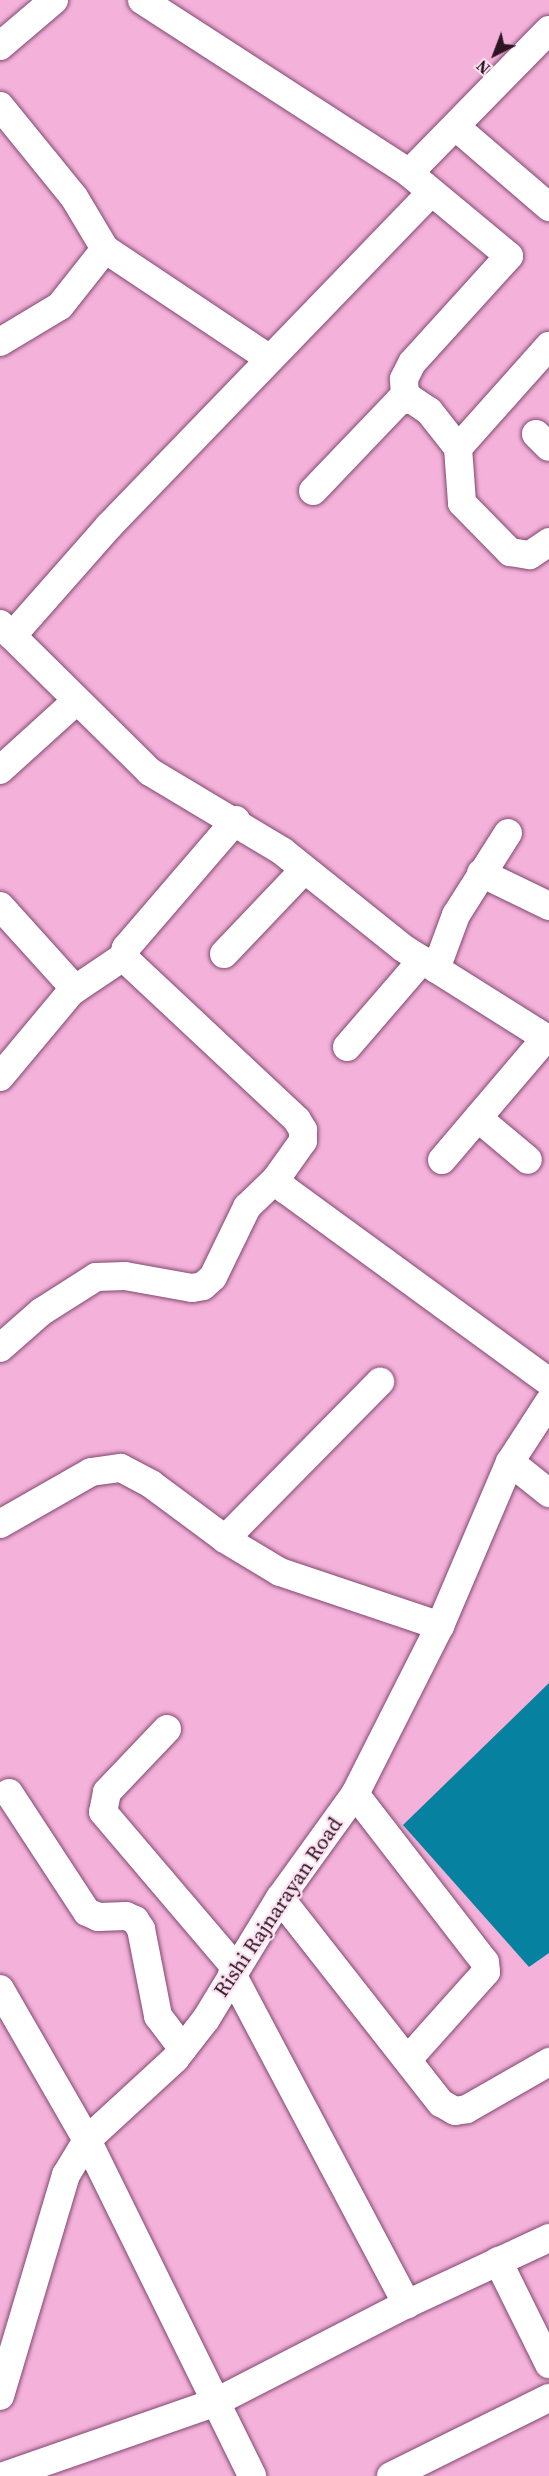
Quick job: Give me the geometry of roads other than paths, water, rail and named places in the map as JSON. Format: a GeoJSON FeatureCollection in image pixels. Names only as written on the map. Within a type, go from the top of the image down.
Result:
{"type":"FeatureCollection","features":[{"type":"Feature","properties":{"kind":"street"},"geometry":{"type":"LineString","coordinates":[[0,46],[54,0]]}},
{"type":"Feature","properties":{"kind":"street"},"geometry":{"type":"LineString","coordinates":[[142,0],[409,173],[509,256],[412,363],[404,379],[405,398],[313,491]]}},
{"type":"Feature","properties":{"kind":"street"},"geometry":{"type":"LineString","coordinates":[[409,173],[549,30]]}},
{"type":"Feature","properties":{"kind":"street"},"geometry":{"type":"LineString","coordinates":[[0,106],[74,197],[105,249],[270,359]]}},
{"type":"Feature","properties":{"kind":"street"},"geometry":{"type":"LineString","coordinates":[[456,127],[549,207]]}},
{"type":"Feature","properties":{"kind":"street"},"geometry":{"type":"LineString","coordinates":[[431,193],[6,630],[150,772],[236,820],[429,964],[548,1039],[442,1160]]}},
{"type":"Feature","properties":{"kind":"street"},"geometry":{"type":"LineString","coordinates":[[0,342],[60,306],[105,249]]}},
{"type":"Feature","properties":{"kind":"street"},"geometry":{"type":"LineString","coordinates":[[458,448],[549,346]]}},
{"type":"Feature","properties":{"kind":"street"},"geometry":{"type":"LineString","coordinates":[[405,398],[429,411],[458,448],[462,503],[502,544],[520,556],[531,555],[549,542]]}},
{"type":"Feature","properties":{"kind":"street"},"geometry":{"type":"LineString","coordinates":[[0,770],[76,701]]}},
{"type":"Feature","properties":{"kind":"street"},"geometry":{"type":"LineString","coordinates":[[0,1077],[75,989],[123,957],[126,948],[236,820]]}},
{"type":"Feature","properties":{"kind":"street"},"geometry":{"type":"LineString","coordinates":[[347,1047],[429,964],[481,873],[508,833]]}},
{"type":"Feature","properties":{"kind":"street"},"geometry":{"type":"LineString","coordinates":[[224,954],[304,870]]}},
{"type":"Feature","properties":{"kind":"street"},"geometry":{"type":"LineString","coordinates":[[481,873],[549,906]]}},
{"type":"Feature","properties":{"kind":"street"},"geometry":{"type":"LineString","coordinates":[[0,906],[75,989]]}},
{"type":"Feature","properties":{"kind":"street"},"geometry":{"type":"LineString","coordinates":[[0,1348],[41,1312],[96,1277],[125,1276],[192,1288],[203,1286],[213,1277],[248,1208],[276,1179],[303,1141],[303,1130],[297,1120],[123,957]]}},
{"type":"Feature","properties":{"kind":"street"},"geometry":{"type":"LineString","coordinates":[[478,1118],[528,1160]]}},
{"type":"Feature","properties":{"kind":"street"},"geometry":{"type":"LineString","coordinates":[[276,1179],[311,1212],[549,1382]]}},
{"type":"Feature","properties":{"kind":"street"},"geometry":{"type":"LineString","coordinates":[[225,1539],[380,1382]]}},
{"type":"Feature","properties":{"kind":"street","name":"Rishi Rajnarayan Road"},"geometry":{"type":"LineString","coordinates":[[0,2396],[66,2175],[87,2140],[183,2049],[280,1898],[355,1794],[440,1626],[510,1462],[549,1402]]}},
{"type":"Feature","properties":{"kind":"street"},"geometry":{"type":"LineString","coordinates":[[510,1462],[549,1493]]}},
{"type":"Feature","properties":{"kind":"street"},"geometry":{"type":"LineString","coordinates":[[2,1516],[91,1472],[121,1468],[151,1484],[225,1539],[280,1572],[440,1626]]}},
{"type":"Feature","properties":{"kind":"street"},"geometry":{"type":"LineString","coordinates":[[167,1729],[107,1792],[103,1812],[234,1971],[407,2304]]}},
{"type":"Feature","properties":{"kind":"street"},"geometry":{"type":"LineString","coordinates":[[9,1793],[87,1912],[98,1917],[126,1916],[135,1920],[141,1929],[158,2016],[183,2049]]}},
{"type":"Feature","properties":{"kind":"street"},"geometry":{"type":"LineString","coordinates":[[355,1794],[486,1962],[486,1972],[409,2058]]}},
{"type":"Feature","properties":{"kind":"street"},"geometry":{"type":"LineString","coordinates":[[280,1898],[409,2058],[441,2103],[455,2111],[468,2109],[549,2061]]}},
{"type":"Feature","properties":{"kind":"street"},"geometry":{"type":"LineString","coordinates":[[0,1989],[87,2140],[252,2476]]}},
{"type":"Feature","properties":{"kind":"street"},"geometry":{"type":"LineString","coordinates":[[3,2476],[216,2403],[407,2304],[549,2238]]}},
{"type":"Feature","properties":{"kind":"street"},"geometry":{"type":"LineString","coordinates":[[498,2261],[549,2364]]}},
{"type":"Feature","properties":{"kind":"street"},"geometry":{"type":"LineString","coordinates":[[391,2476],[435,2466],[549,2398]]}},
{"type":"Feature","properties":{"kind":"water"},"geometry":{"type":"Polygon","coordinates":[[[549,1683],[549,1953],[529,1967],[403,1825],[549,1683]]]}}]}
